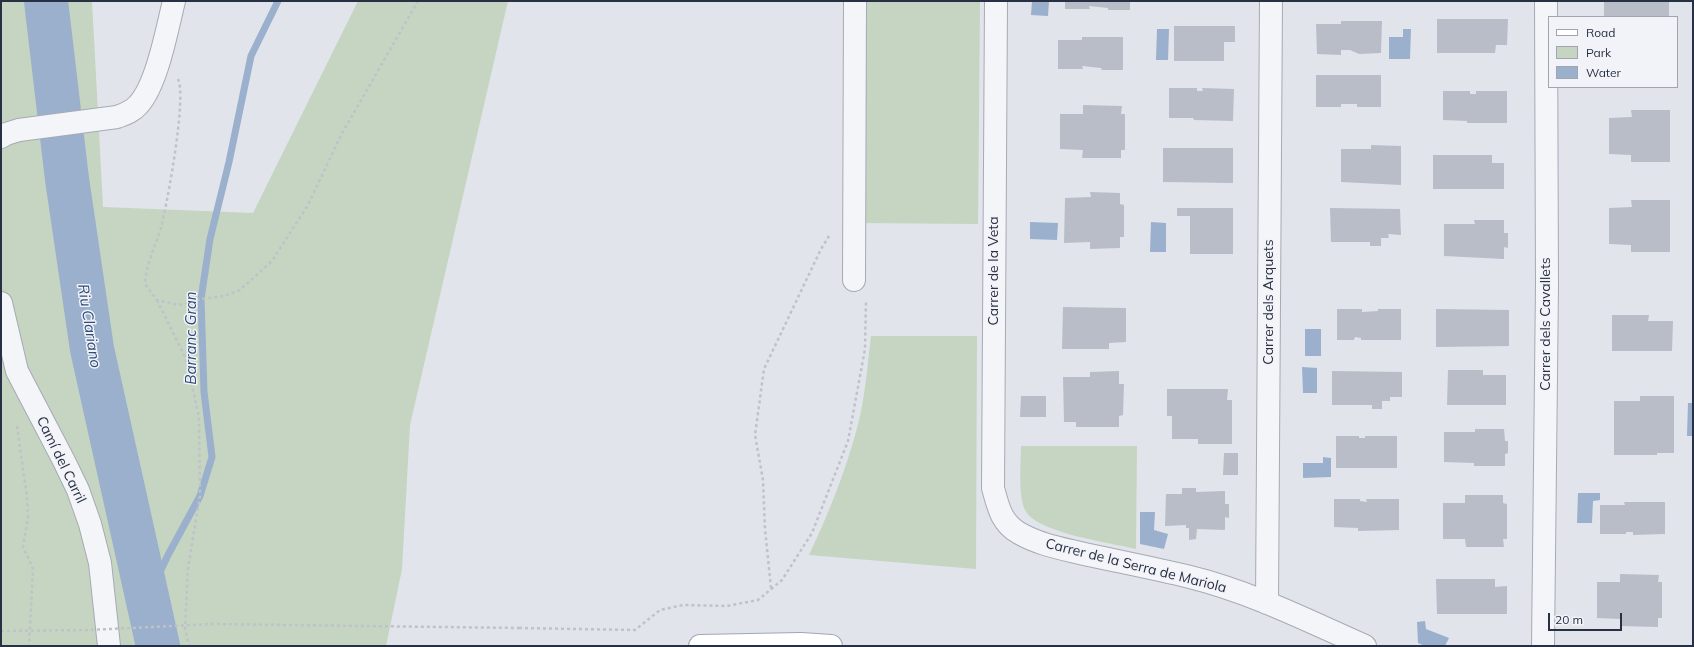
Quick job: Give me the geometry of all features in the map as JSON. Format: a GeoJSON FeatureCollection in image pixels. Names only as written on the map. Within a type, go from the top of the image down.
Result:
{"type":"FeatureCollection","features":[{"type":"Feature","properties":{"kind":"main road"},"geometry":{"type":"LineString","coordinates":[[700,646],[801,644],[831,646]]}},
{"type":"Feature","properties":{"kind":"street"},"geometry":{"type":"LineString","coordinates":[[10,134],[129,113],[138,106],[146,94],[158,62],[174,1]]}},
{"type":"Feature","properties":{"kind":"street"},"geometry":{"type":"LineString","coordinates":[[854,280],[855,1]]}},
{"type":"Feature","properties":{"kind":"street","name":"Carrer de la Veta"},"geometry":{"type":"LineString","coordinates":[[996,1],[993,488],[1000,512],[1006,523],[1018,532]]}},
{"type":"Feature","properties":{"kind":"street","name":"Carrer dels Arquets"},"geometry":{"type":"LineString","coordinates":[[1267,603],[1271,1]]}},
{"type":"Feature","properties":{"kind":"street","name":"Carrer dels Cavallets"},"geometry":{"type":"LineString","coordinates":[[1543,646],[1547,285],[1546,1]]}},
{"type":"Feature","properties":{"kind":"street","name":"Camí del Carril"},"geometry":{"type":"LineString","coordinates":[[1,302],[17,371],[78,490],[90,524],[100,563],[109,646]]}},
{"type":"Feature","properties":{"kind":"street","name":"Carrer de la Serra de Mariola"},"geometry":{"type":"LineString","coordinates":[[1018,532],[1034,541],[1054,547],[1190,577],[1267,603],[1365,646]]}},
{"type":"Feature","properties":{"kind":"path"},"geometry":{"type":"LineString","coordinates":[[157,300],[179,305],[229,294],[240,290],[272,260],[308,205],[341,135],[418,1]]}},
{"type":"Feature","properties":{"kind":"path"},"geometry":{"type":"LineString","coordinates":[[158,62],[171,68],[180,80],[181,103],[173,166],[161,228],[146,271],[145,284],[157,300],[186,359],[199,417],[200,496],[188,568],[185,621],[185,629],[190,646]]}},
{"type":"Feature","properties":{"kind":"path"},"geometry":{"type":"LineString","coordinates":[[771,589],[765,529],[763,480],[755,435],[764,369],[821,249],[833,230]]}},
{"type":"Feature","properties":{"kind":"path"},"geometry":{"type":"LineString","coordinates":[[1,631],[89,630],[213,624],[635,630],[660,610],[683,605],[727,606],[758,600],[782,580],[812,533],[848,441],[865,349],[866,280],[854,280]]}},
{"type":"Feature","properties":{"kind":"path"},"geometry":{"type":"LineString","coordinates":[[17,421],[27,497],[28,517],[23,547],[32,568],[28,646]]}},
{"type":"Feature","properties":{"kind":"green space"},"geometry":{"type":"Polygon","coordinates":[[[1,1],[92,1],[103,207],[253,213],[358,1],[508,1],[410,425],[402,569],[386,646],[1,646],[1,1]]]}},
{"type":"Feature","properties":{"kind":"green space"},"geometry":{"type":"Polygon","coordinates":[[[863,1],[980,1],[978,224],[861,223],[863,1]]]}},
{"type":"Feature","properties":{"kind":"green space"},"geometry":{"type":"Polygon","coordinates":[[[871,336],[977,336],[976,569],[809,555],[835,495],[856,432],[864,396],[871,336]]]}},
{"type":"Feature","properties":{"kind":"green space"},"geometry":{"type":"Polygon","coordinates":[[[1021,446],[1137,446],[1136,549],[1059,531],[1032,518],[1025,510],[1021,496],[1021,446]]]}},
{"type":"Feature","properties":{"kind":"water"},"geometry":{"type":"Polygon","coordinates":[[[1032,1],[1049,1],[1048,16],[1031,15],[1032,1]]]}},
{"type":"Feature","properties":{"kind":"water"},"geometry":{"type":"Polygon","coordinates":[[[1157,29],[1169,29],[1168,60],[1156,60],[1157,29]]]}},
{"type":"Feature","properties":{"kind":"water"},"geometry":{"type":"Polygon","coordinates":[[[1403,29],[1411,29],[1410,59],[1389,59],[1389,37],[1403,37],[1403,29]]]}},
{"type":"Feature","properties":{"kind":"water"},"geometry":{"type":"Polygon","coordinates":[[[1030,222],[1058,223],[1057,240],[1030,239],[1030,222]]]}},
{"type":"Feature","properties":{"kind":"water"},"geometry":{"type":"Polygon","coordinates":[[[1151,222],[1166,223],[1166,252],[1150,252],[1151,222]]]}},
{"type":"Feature","properties":{"kind":"water"},"geometry":{"type":"Polygon","coordinates":[[[1305,329],[1321,329],[1321,356],[1305,356],[1305,329]]]}},
{"type":"Feature","properties":{"kind":"water"},"geometry":{"type":"Polygon","coordinates":[[[1302,367],[1317,368],[1317,393],[1303,393],[1302,367]]]}},
{"type":"Feature","properties":{"kind":"water"},"geometry":{"type":"Polygon","coordinates":[[[1688,403],[1693,403],[1693,436],[1687,436],[1688,403]]]}},
{"type":"Feature","properties":{"kind":"water"},"geometry":{"type":"Polygon","coordinates":[[[1323,457],[1331,458],[1331,477],[1303,478],[1303,463],[1323,463],[1323,457]]]}},
{"type":"Feature","properties":{"kind":"water"},"geometry":{"type":"Polygon","coordinates":[[[1578,493],[1600,493],[1600,500],[1593,501],[1592,523],[1577,523],[1578,493]]]}},
{"type":"Feature","properties":{"kind":"water"},"geometry":{"type":"Polygon","coordinates":[[[1140,512],[1155,512],[1154,530],[1168,534],[1164,549],[1140,544],[1140,512]]]}},
{"type":"Feature","properties":{"kind":"water"},"geometry":{"type":"Polygon","coordinates":[[[1425,621],[1426,629],[1449,638],[1445,646],[1425,646],[1418,643],[1417,622],[1425,621]]]}},
{"type":"Feature","properties":{"kind":"building"},"geometry":{"type":"Polygon","coordinates":[[[1065,1],[1130,1],[1130,10],[1108,10],[1108,8],[1089,6],[1090,9],[1065,9],[1065,1]]]}},
{"type":"Feature","properties":{"kind":"building"},"geometry":{"type":"Polygon","coordinates":[[[1604,1],[1669,1],[1669,16],[1604,16],[1604,1]]]}},
{"type":"Feature","properties":{"kind":"building"},"geometry":{"type":"Polygon","coordinates":[[[1437,19],[1508,19],[1507,45],[1496,45],[1495,53],[1437,53],[1437,19]]]}},
{"type":"Feature","properties":{"kind":"building"},"geometry":{"type":"Polygon","coordinates":[[[1341,21],[1382,21],[1381,53],[1359,54],[1350,50],[1341,50],[1341,55],[1317,54],[1316,24],[1341,24],[1341,21]]]}},
{"type":"Feature","properties":{"kind":"building"},"geometry":{"type":"Polygon","coordinates":[[[1174,26],[1235,26],[1235,42],[1224,42],[1224,61],[1174,61],[1174,26]]]}},
{"type":"Feature","properties":{"kind":"building"},"geometry":{"type":"Polygon","coordinates":[[[1082,37],[1123,37],[1123,70],[1102,70],[1101,68],[1082,66],[1083,69],[1058,69],[1058,40],[1082,40],[1082,37]]]}},
{"type":"Feature","properties":{"kind":"building"},"geometry":{"type":"Polygon","coordinates":[[[1316,75],[1381,75],[1381,107],[1357,107],[1357,104],[1341,104],[1341,107],[1316,107],[1316,75]]]}},
{"type":"Feature","properties":{"kind":"building"},"geometry":{"type":"Polygon","coordinates":[[[1169,88],[1197,88],[1197,91],[1203,91],[1202,88],[1234,89],[1233,121],[1169,118],[1169,88]]]}},
{"type":"Feature","properties":{"kind":"building"},"geometry":{"type":"Polygon","coordinates":[[[1443,91],[1470,91],[1470,94],[1476,94],[1476,91],[1507,91],[1507,123],[1467,123],[1467,121],[1443,120],[1443,91]]]}},
{"type":"Feature","properties":{"kind":"building"},"geometry":{"type":"Polygon","coordinates":[[[1083,105],[1122,106],[1121,114],[1125,114],[1125,150],[1121,150],[1121,158],[1082,158],[1083,150],[1060,149],[1060,114],[1083,114],[1083,105]]]}},
{"type":"Feature","properties":{"kind":"building"},"geometry":{"type":"Polygon","coordinates":[[[1631,110],[1670,110],[1670,162],[1631,162],[1631,155],[1609,154],[1609,118],[1632,117],[1631,110]]]}},
{"type":"Feature","properties":{"kind":"building"},"geometry":{"type":"Polygon","coordinates":[[[1371,145],[1401,146],[1401,185],[1341,182],[1341,149],[1371,149],[1371,145]]]}},
{"type":"Feature","properties":{"kind":"building"},"geometry":{"type":"Polygon","coordinates":[[[1163,148],[1233,148],[1233,183],[1163,182],[1163,148]]]}},
{"type":"Feature","properties":{"kind":"building"},"geometry":{"type":"Polygon","coordinates":[[[1433,155],[1492,155],[1492,163],[1504,163],[1504,189],[1433,189],[1433,155]]]}},
{"type":"Feature","properties":{"kind":"building"},"geometry":{"type":"Polygon","coordinates":[[[1090,192],[1120,193],[1120,204],[1124,205],[1124,237],[1120,237],[1120,248],[1090,249],[1090,242],[1064,243],[1065,198],[1091,197],[1090,192]]]}},
{"type":"Feature","properties":{"kind":"building"},"geometry":{"type":"Polygon","coordinates":[[[1631,200],[1670,200],[1670,252],[1631,252],[1631,245],[1609,244],[1609,208],[1632,207],[1631,200]]]}},
{"type":"Feature","properties":{"kind":"building"},"geometry":{"type":"Polygon","coordinates":[[[1177,208],[1233,208],[1233,254],[1190,254],[1190,216],[1177,216],[1177,208]]]}},
{"type":"Feature","properties":{"kind":"building"},"geometry":{"type":"Polygon","coordinates":[[[1330,208],[1400,209],[1401,235],[1388,234],[1389,238],[1381,238],[1381,246],[1370,246],[1370,242],[1331,242],[1330,208]]]}},
{"type":"Feature","properties":{"kind":"building"},"geometry":{"type":"Polygon","coordinates":[[[1474,220],[1504,220],[1504,233],[1508,233],[1508,248],[1504,247],[1504,259],[1444,256],[1444,224],[1475,224],[1474,220]]]}},
{"type":"Feature","properties":{"kind":"building"},"geometry":{"type":"Polygon","coordinates":[[[1063,307],[1126,308],[1126,342],[1109,343],[1109,349],[1062,349],[1063,307]]]}},
{"type":"Feature","properties":{"kind":"building"},"geometry":{"type":"Polygon","coordinates":[[[1337,309],[1362,309],[1362,312],[1378,311],[1378,309],[1401,309],[1401,340],[1361,340],[1361,338],[1355,337],[1354,340],[1337,340],[1337,309]]]}},
{"type":"Feature","properties":{"kind":"building"},"geometry":{"type":"Polygon","coordinates":[[[1436,309],[1509,310],[1509,346],[1436,347],[1436,309]]]}},
{"type":"Feature","properties":{"kind":"building"},"geometry":{"type":"Polygon","coordinates":[[[1612,315],[1649,315],[1648,321],[1673,321],[1672,351],[1612,351],[1612,315]]]}},
{"type":"Feature","properties":{"kind":"building"},"geometry":{"type":"Polygon","coordinates":[[[1448,370],[1483,370],[1483,375],[1506,375],[1506,405],[1447,405],[1448,370]]]}},
{"type":"Feature","properties":{"kind":"building"},"geometry":{"type":"Polygon","coordinates":[[[1119,371],[1119,384],[1124,384],[1123,415],[1119,416],[1119,427],[1076,427],[1076,422],[1064,422],[1063,377],[1090,377],[1090,372],[1119,371]]]}},
{"type":"Feature","properties":{"kind":"building"},"geometry":{"type":"Polygon","coordinates":[[[1332,371],[1402,372],[1402,397],[1390,397],[1390,401],[1382,401],[1382,409],[1372,409],[1372,405],[1332,405],[1332,371]]]}},
{"type":"Feature","properties":{"kind":"building"},"geometry":{"type":"Polygon","coordinates":[[[1167,389],[1228,389],[1227,400],[1232,400],[1232,444],[1198,444],[1198,439],[1172,439],[1172,416],[1167,416],[1167,389]]]}},
{"type":"Feature","properties":{"kind":"building"},"geometry":{"type":"Polygon","coordinates":[[[1021,396],[1046,396],[1046,417],[1020,417],[1021,396]]]}},
{"type":"Feature","properties":{"kind":"building"},"geometry":{"type":"Polygon","coordinates":[[[1640,396],[1674,396],[1674,453],[1657,453],[1657,455],[1614,455],[1614,401],[1640,401],[1640,396]]]}},
{"type":"Feature","properties":{"kind":"building"},"geometry":{"type":"Polygon","coordinates":[[[1475,429],[1504,429],[1505,441],[1508,441],[1508,453],[1505,454],[1505,466],[1474,466],[1474,463],[1444,462],[1444,432],[1475,432],[1475,429]]]}},
{"type":"Feature","properties":{"kind":"building"},"geometry":{"type":"Polygon","coordinates":[[[1336,436],[1359,436],[1359,438],[1365,438],[1365,436],[1397,436],[1397,468],[1336,468],[1336,436]]]}},
{"type":"Feature","properties":{"kind":"building"},"geometry":{"type":"Polygon","coordinates":[[[1224,453],[1238,453],[1238,475],[1223,475],[1224,453]]]}},
{"type":"Feature","properties":{"kind":"building"},"geometry":{"type":"Polygon","coordinates":[[[1182,488],[1196,488],[1196,492],[1225,491],[1225,504],[1229,504],[1229,518],[1225,517],[1225,530],[1197,529],[1196,539],[1189,540],[1189,528],[1186,528],[1186,525],[1165,526],[1166,494],[1182,494],[1182,488]]]}},
{"type":"Feature","properties":{"kind":"building"},"geometry":{"type":"Polygon","coordinates":[[[1465,495],[1503,495],[1503,503],[1507,504],[1507,539],[1503,539],[1504,547],[1466,547],[1465,539],[1443,539],[1443,503],[1465,503],[1465,495]]]}},
{"type":"Feature","properties":{"kind":"building"},"geometry":{"type":"Polygon","coordinates":[[[1334,499],[1360,499],[1360,501],[1367,502],[1366,499],[1399,499],[1399,530],[1358,531],[1358,528],[1334,527],[1334,499]]]}},
{"type":"Feature","properties":{"kind":"building"},"geometry":{"type":"Polygon","coordinates":[[[1624,502],[1665,502],[1665,534],[1633,535],[1633,532],[1626,532],[1626,534],[1600,534],[1600,505],[1625,505],[1624,502]]]}},
{"type":"Feature","properties":{"kind":"building"},"geometry":{"type":"Polygon","coordinates":[[[1620,574],[1659,575],[1658,582],[1662,582],[1662,618],[1658,618],[1658,627],[1620,626],[1620,619],[1597,618],[1597,582],[1620,582],[1620,574]]]}},
{"type":"Feature","properties":{"kind":"building"},"geometry":{"type":"Polygon","coordinates":[[[1436,579],[1495,579],[1495,587],[1507,586],[1507,614],[1437,614],[1436,579]]]}},
{"type":"Feature","properties":{"kind":"waterway","name":"Riu Clariano"},"geometry":{"type":"LineString","coordinates":[[46,1],[67,179],[92,349],[158,646]]}},
{"type":"Feature","properties":{"kind":"waterway","name":"Barranc Gran"},"geometry":{"type":"LineString","coordinates":[[147,600],[168,555],[200,496],[212,457],[204,392],[201,299],[210,239],[229,162],[251,56],[278,1]]}}]}
